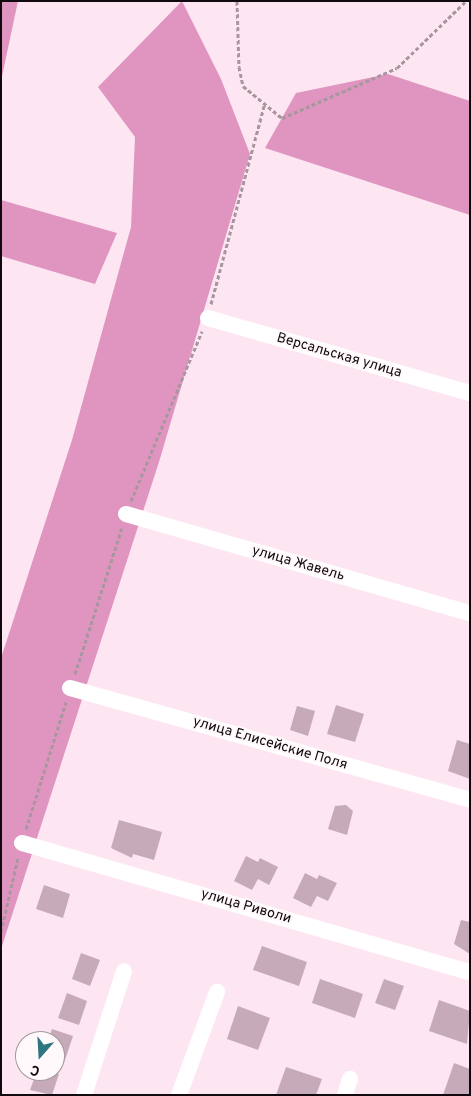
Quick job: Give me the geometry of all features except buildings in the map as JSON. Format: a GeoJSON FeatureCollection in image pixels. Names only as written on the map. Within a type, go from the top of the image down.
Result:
{"type":"FeatureCollection","features":[{"type":"Feature","properties":{"kind":"street","name":"Версальская улица"},"geometry":{"type":"LineString","coordinates":[[208,318],[470,393]]}},
{"type":"Feature","properties":{"kind":"street","name":"улица Жавель"},"geometry":{"type":"LineString","coordinates":[[126,514],[470,613]]}},
{"type":"Feature","properties":{"kind":"street","name":"улица Елисейские Поля"},"geometry":{"type":"LineString","coordinates":[[70,688],[470,800]]}},
{"type":"Feature","properties":{"kind":"street","name":"улица Риволи"},"geometry":{"type":"LineString","coordinates":[[22,843],[470,972]]}},
{"type":"Feature","properties":{"kind":"street"},"geometry":{"type":"LineString","coordinates":[[84,1095],[124,970]]}},
{"type":"Feature","properties":{"kind":"street"},"geometry":{"type":"LineString","coordinates":[[179,1095],[217,992]]}},
{"type":"Feature","properties":{"kind":"street"},"geometry":{"type":"LineString","coordinates":[[345,1095],[350,1079]]}},
{"type":"Feature","properties":{"kind":"path"},"geometry":{"type":"LineString","coordinates":[[237,1],[239,67],[243,86],[282,118],[397,68],[466,1]]}},
{"type":"Feature","properties":{"kind":"shaded area"},"geometry":{"type":"Polygon","coordinates":[[[1,1],[18,1],[1,81],[1,1]]]}},
{"type":"Feature","properties":{"kind":"shaded area"},"geometry":{"type":"Polygon","coordinates":[[[182,1],[221,79],[250,154],[159,462],[1,949],[1,658],[72,440],[131,227],[135,137],[98,87],[182,1]]]}},
{"type":"Feature","properties":{"kind":"shaded area"},"geometry":{"type":"Polygon","coordinates":[[[388,74],[470,101],[470,215],[265,148],[296,93],[388,74]]]}},
{"type":"Feature","properties":{"kind":"shaded area"},"geometry":{"type":"Polygon","coordinates":[[[1,200],[117,233],[95,284],[1,256],[1,200]]]}}]}
